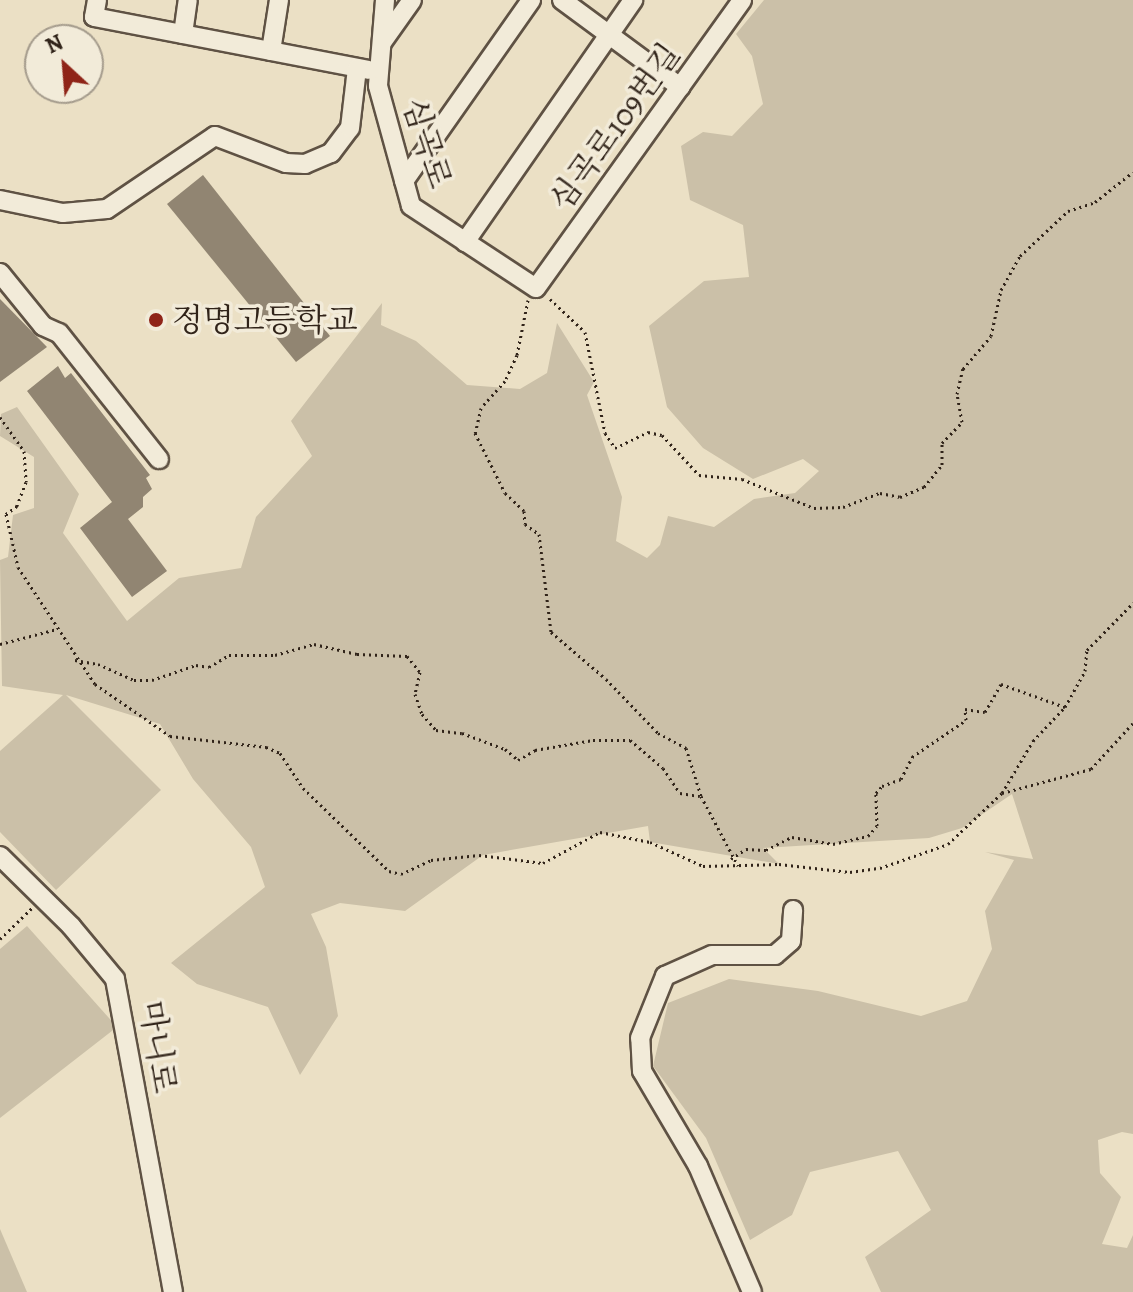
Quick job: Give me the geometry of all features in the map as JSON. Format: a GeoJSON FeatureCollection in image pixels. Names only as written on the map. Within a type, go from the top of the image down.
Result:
{"type":"FeatureCollection","features":[{"type":"Feature","properties":{"kind":"street"},"geometry":{"type":"LineString","coordinates":[[183,34],[188,0]]}},
{"type":"Feature","properties":{"kind":"street"},"geometry":{"type":"LineString","coordinates":[[271,51],[279,0]]}},
{"type":"Feature","properties":{"kind":"street","name":"심곡로"},"geometry":{"type":"LineString","coordinates":[[385,0],[378,86],[411,206],[536,288]]}},
{"type":"Feature","properties":{"kind":"street"},"geometry":{"type":"LineString","coordinates":[[381,43],[412,0]]}},
{"type":"Feature","properties":{"kind":"street"},"geometry":{"type":"LineString","coordinates":[[404,181],[531,0]]}},
{"type":"Feature","properties":{"kind":"street"},"geometry":{"type":"LineString","coordinates":[[562,0],[680,87]]}},
{"type":"Feature","properties":{"kind":"street"},"geometry":{"type":"LineString","coordinates":[[465,242],[633,0]]}},
{"type":"Feature","properties":{"kind":"street","name":"심곡로109번길"},"geometry":{"type":"LineString","coordinates":[[536,288],[742,0]]}},
{"type":"Feature","properties":{"kind":"street"},"geometry":{"type":"LineString","coordinates":[[96,9],[183,34],[379,72]]}},
{"type":"Feature","properties":{"kind":"street"},"geometry":{"type":"LineString","coordinates":[[0,200],[63,213],[107,209],[215,136],[286,163],[305,164],[331,153],[350,128],[357,68]]}},
{"type":"Feature","properties":{"kind":"street"},"geometry":{"type":"LineString","coordinates":[[0,273],[43,326],[59,333],[159,459]]}},
{"type":"Feature","properties":{"kind":"street","name":"마니로"},"geometry":{"type":"LineString","coordinates":[[0,856],[115,979],[123,1006],[161,1243],[173,1292]]}},
{"type":"Feature","properties":{"kind":"street"},"geometry":{"type":"LineString","coordinates":[[752,1292],[698,1166],[642,1071],[640,1038],[665,976],[712,955],[775,955],[791,941],[793,910]]}},
{"type":"Feature","properties":{"kind":"path"},"geometry":{"type":"LineString","coordinates":[[738,866],[731,859],[701,796],[686,748],[658,733],[606,679],[551,632],[539,534],[525,524],[524,511],[505,493],[475,433],[481,408],[505,381],[517,355],[523,309],[536,288],[585,332],[605,433],[615,448],[648,432],[662,435],[699,475],[742,479],[814,508],[843,507],[895,493],[900,497],[924,487],[942,465],[942,443],[962,422],[957,394],[963,369],[991,336],[1001,290],[1020,256],[1068,211],[1095,202],[1133,172]]}},
{"type":"Feature","properties":{"kind":"path"},"geometry":{"type":"LineString","coordinates":[[0,417],[24,451],[27,478],[6,521],[18,567],[75,660],[134,716],[170,736],[253,745],[280,753],[303,788],[389,871],[401,874],[431,860],[479,855],[543,863],[600,832],[650,842],[703,866],[850,872],[880,868],[948,844],[1002,793],[1033,741],[1065,707],[1085,671],[1087,650],[1133,603]]}},
{"type":"Feature","properties":{"kind":"path"},"geometry":{"type":"LineString","coordinates":[[0,644],[57,629]]}},
{"type":"Feature","properties":{"kind":"path"},"geometry":{"type":"LineString","coordinates":[[75,660],[98,664],[134,680],[152,680],[196,665],[209,667],[229,655],[275,655],[314,644],[357,654],[407,656],[420,672],[415,694],[422,714],[436,730],[484,741],[518,760],[535,750],[603,738],[630,740],[663,768],[680,793],[701,796]]}},
{"type":"Feature","properties":{"kind":"path"},"geometry":{"type":"LineString","coordinates":[[731,859],[746,849],[766,850],[792,837],[833,844],[868,836],[877,826],[876,793],[882,786],[901,779],[912,757],[966,720],[965,709],[985,712],[1001,684],[1065,707]]}},
{"type":"Feature","properties":{"kind":"path"},"geometry":{"type":"LineString","coordinates":[[1002,793],[1091,769],[1133,723]]}},
{"type":"Feature","properties":{"kind":"path"},"geometry":{"type":"LineString","coordinates":[[0,939],[42,898]]}},
{"type":"Feature","properties":{"kind":"shaded area"},"geometry":{"type":"Polygon","coordinates":[[[764,0],[1133,0],[1133,1134],[1122,1132],[1098,1140],[1100,1173],[1121,1197],[1102,1244],[1127,1248],[1133,1235],[1133,1292],[881,1292],[865,1257],[931,1210],[898,1151],[810,1172],[792,1215],[750,1240],[706,1138],[653,1066],[668,1003],[729,979],[818,991],[921,1016],[967,1001],[992,949],[985,911],[1014,860],[985,852],[1033,859],[1012,794],[962,828],[929,838],[763,848],[779,864],[650,842],[648,826],[483,855],[405,911],[340,903],[311,914],[326,947],[338,1016],[300,1075],[268,1007],[197,984],[171,963],[265,887],[251,847],[193,779],[160,724],[66,695],[161,790],[56,890],[0,832],[0,751],[63,695],[2,686],[0,560],[8,557],[13,515],[34,508],[34,457],[0,436],[1,414],[17,407],[79,494],[63,533],[127,621],[179,578],[241,568],[256,517],[312,456],[291,421],[382,303],[381,325],[416,341],[467,385],[520,389],[547,373],[557,323],[594,382],[587,395],[622,497],[616,541],[647,558],[660,545],[668,516],[714,527],[754,499],[795,493],[819,471],[803,459],[753,479],[703,448],[667,407],[649,326],[704,281],[749,277],[743,225],[690,200],[681,146],[703,132],[732,136],[763,104],[752,56],[736,34],[764,0]]]}},
{"type":"Feature","properties":{"kind":"shaded area"},"geometry":{"type":"Polygon","coordinates":[[[27,926],[117,1027],[0,1118],[0,949],[27,926]]]}},
{"type":"Feature","properties":{"kind":"shaded area"},"geometry":{"type":"Polygon","coordinates":[[[0,1229],[27,1292],[0,1292],[0,1229]]]}},
{"type":"Feature","properties":{"kind":"building"},"geometry":{"type":"Polygon","coordinates":[[[203,175],[330,336],[296,362],[167,204],[203,175]]]}},
{"type":"Feature","properties":{"kind":"building"},"geometry":{"type":"Polygon","coordinates":[[[0,299],[47,347],[0,382],[0,299]]]}},
{"type":"Feature","properties":{"kind":"building"},"geometry":{"type":"Polygon","coordinates":[[[58,366],[65,378],[71,373],[150,475],[146,478],[152,489],[143,497],[143,507],[128,519],[167,571],[132,597],[80,528],[112,502],[27,391],[58,366]]]}},
{"type":"Feature","properties":{"kind":"place","name":"정명고등학교"},"geometry":{"type":"Point","coordinates":[156,320]}}]}
